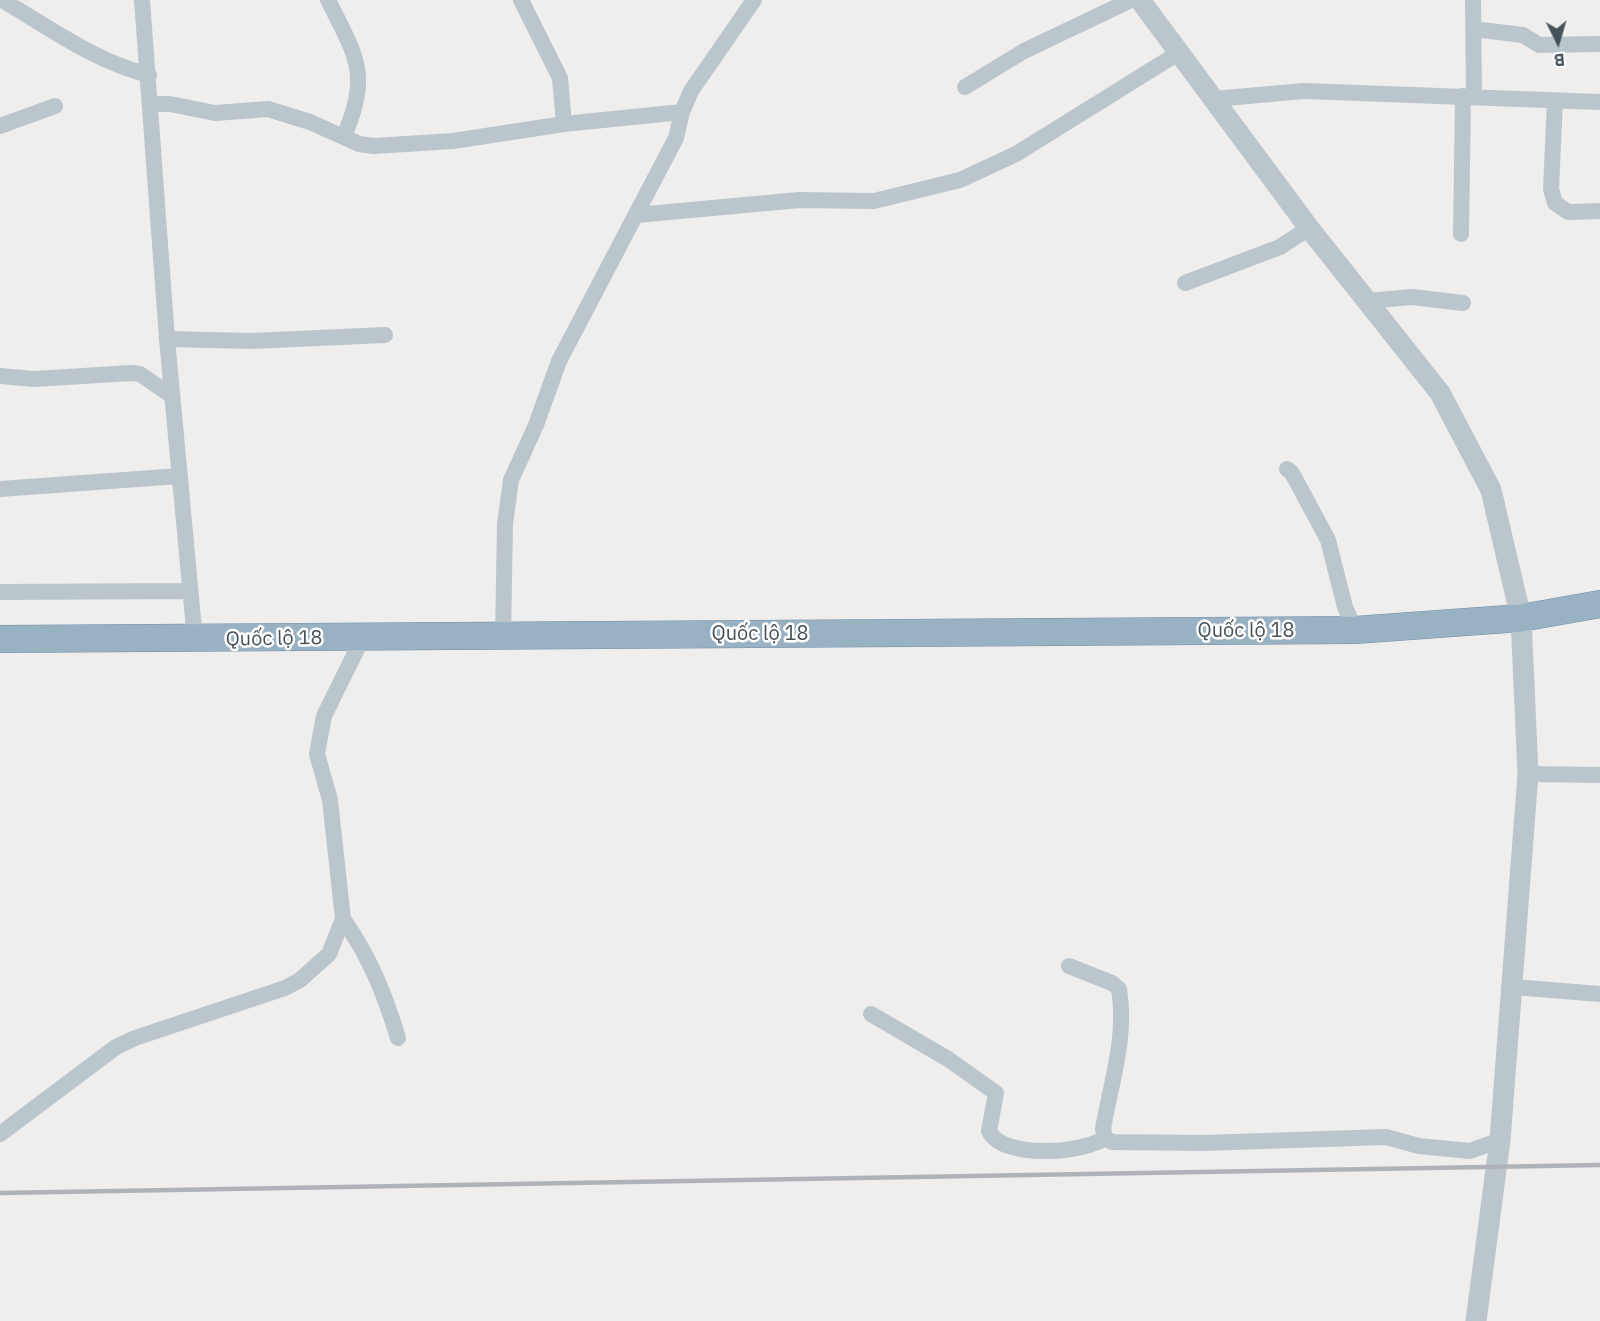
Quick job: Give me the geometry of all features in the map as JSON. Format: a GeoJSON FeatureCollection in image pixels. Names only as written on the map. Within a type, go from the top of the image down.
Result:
{"type":"FeatureCollection","features":[{"type":"Feature","properties":{"kind":"highway","name":"Quốc lộ 18"},"geometry":{"type":"LineString","coordinates":[[0,639],[195,640],[1355,630],[1521,618],[1600,604]]}},
{"type":"Feature","properties":{"kind":"street"},"geometry":{"type":"LineString","coordinates":[[2,0],[88,52],[123,68],[149,75]]}},
{"type":"Feature","properties":{"kind":"street"},"geometry":{"type":"LineString","coordinates":[[142,0],[152,104],[167,339],[195,640]]}},
{"type":"Feature","properties":{"kind":"street"},"geometry":{"type":"LineString","coordinates":[[328,0],[358,65],[359,91],[344,136]]}},
{"type":"Feature","properties":{"kind":"street"},"geometry":{"type":"LineString","coordinates":[[521,0],[560,78],[564,124]]}},
{"type":"Feature","properties":{"kind":"street"},"geometry":{"type":"LineString","coordinates":[[503,637],[505,524],[511,480],[536,425],[559,361],[676,138],[682,112],[708,64],[754,0]]}},
{"type":"Feature","properties":{"kind":"street"},"geometry":{"type":"LineString","coordinates":[[965,87],[1024,51],[1131,0]]}},
{"type":"Feature","properties":{"kind":"street"},"geometry":{"type":"LineString","coordinates":[[1140,0],[1310,228],[1440,393],[1491,490],[1521,618],[1528,774],[1514,987],[1500,1140],[1476,1321]]}},
{"type":"Feature","properties":{"kind":"street"},"geometry":{"type":"LineString","coordinates":[[1461,234],[1473,0]]}},
{"type":"Feature","properties":{"kind":"street"},"geometry":{"type":"LineString","coordinates":[[1473,29],[1523,35],[1539,45],[1600,44]]}},
{"type":"Feature","properties":{"kind":"street"},"geometry":{"type":"LineString","coordinates":[[637,215],[799,200],[874,201],[960,180],[1017,154],[1180,52]]}},
{"type":"Feature","properties":{"kind":"street"},"geometry":{"type":"LineString","coordinates":[[1214,99],[1305,91],[1600,102]]}},
{"type":"Feature","properties":{"kind":"street"},"geometry":{"type":"LineString","coordinates":[[1555,101],[1551,189],[1555,203],[1568,212],[1600,211]]}},
{"type":"Feature","properties":{"kind":"street"},"geometry":{"type":"LineString","coordinates":[[152,104],[170,104],[215,113],[268,109],[344,136],[359,144],[374,146],[453,141],[564,124],[682,112]]}},
{"type":"Feature","properties":{"kind":"street"},"geometry":{"type":"LineString","coordinates":[[0,126],[55,106]]}},
{"type":"Feature","properties":{"kind":"street"},"geometry":{"type":"LineString","coordinates":[[1185,283],[1280,247],[1310,228]]}},
{"type":"Feature","properties":{"kind":"street"},"geometry":{"type":"LineString","coordinates":[[1367,301],[1402,297],[1463,303]]}},
{"type":"Feature","properties":{"kind":"street"},"geometry":{"type":"LineString","coordinates":[[167,339],[250,341],[385,335]]}},
{"type":"Feature","properties":{"kind":"street"},"geometry":{"type":"LineString","coordinates":[[0,376],[34,379],[132,373],[140,374],[172,396]]}},
{"type":"Feature","properties":{"kind":"street"},"geometry":{"type":"LineString","coordinates":[[1287,469],[1292,472],[1328,540],[1345,607],[1355,630]]}},
{"type":"Feature","properties":{"kind":"street"},"geometry":{"type":"LineString","coordinates":[[0,489],[180,476]]}},
{"type":"Feature","properties":{"kind":"street"},"geometry":{"type":"LineString","coordinates":[[0,592],[190,591]]}},
{"type":"Feature","properties":{"kind":"street"},"geometry":{"type":"LineString","coordinates":[[363,637],[324,716],[317,754],[330,800],[343,919],[368,956],[388,1004],[398,1038]]}},
{"type":"Feature","properties":{"kind":"street"},"geometry":{"type":"LineString","coordinates":[[1528,774],[1600,775]]}},
{"type":"Feature","properties":{"kind":"street"},"geometry":{"type":"LineString","coordinates":[[0,1134],[116,1047],[146,1034],[285,988],[300,980],[329,954],[343,919]]}},
{"type":"Feature","properties":{"kind":"street"},"geometry":{"type":"LineString","coordinates":[[1069,966],[1112,983],[1119,989],[1121,1016],[1119,1057],[1103,1129],[1106,1138],[1112,1142],[1386,1137],[1419,1146],[1461,1151],[1485,1147],[1500,1140]]}},
{"type":"Feature","properties":{"kind":"street"},"geometry":{"type":"LineString","coordinates":[[1514,987],[1600,994]]}},
{"type":"Feature","properties":{"kind":"street"},"geometry":{"type":"LineString","coordinates":[[871,1014],[948,1059],[996,1093],[989,1131],[995,1140],[1004,1146],[1025,1151],[1092,1146],[1106,1138]]}},
{"type":"Feature","properties":{"kind":"railway"},"geometry":{"type":"LineString","coordinates":[[0,1193],[1600,1165]]}}]}
